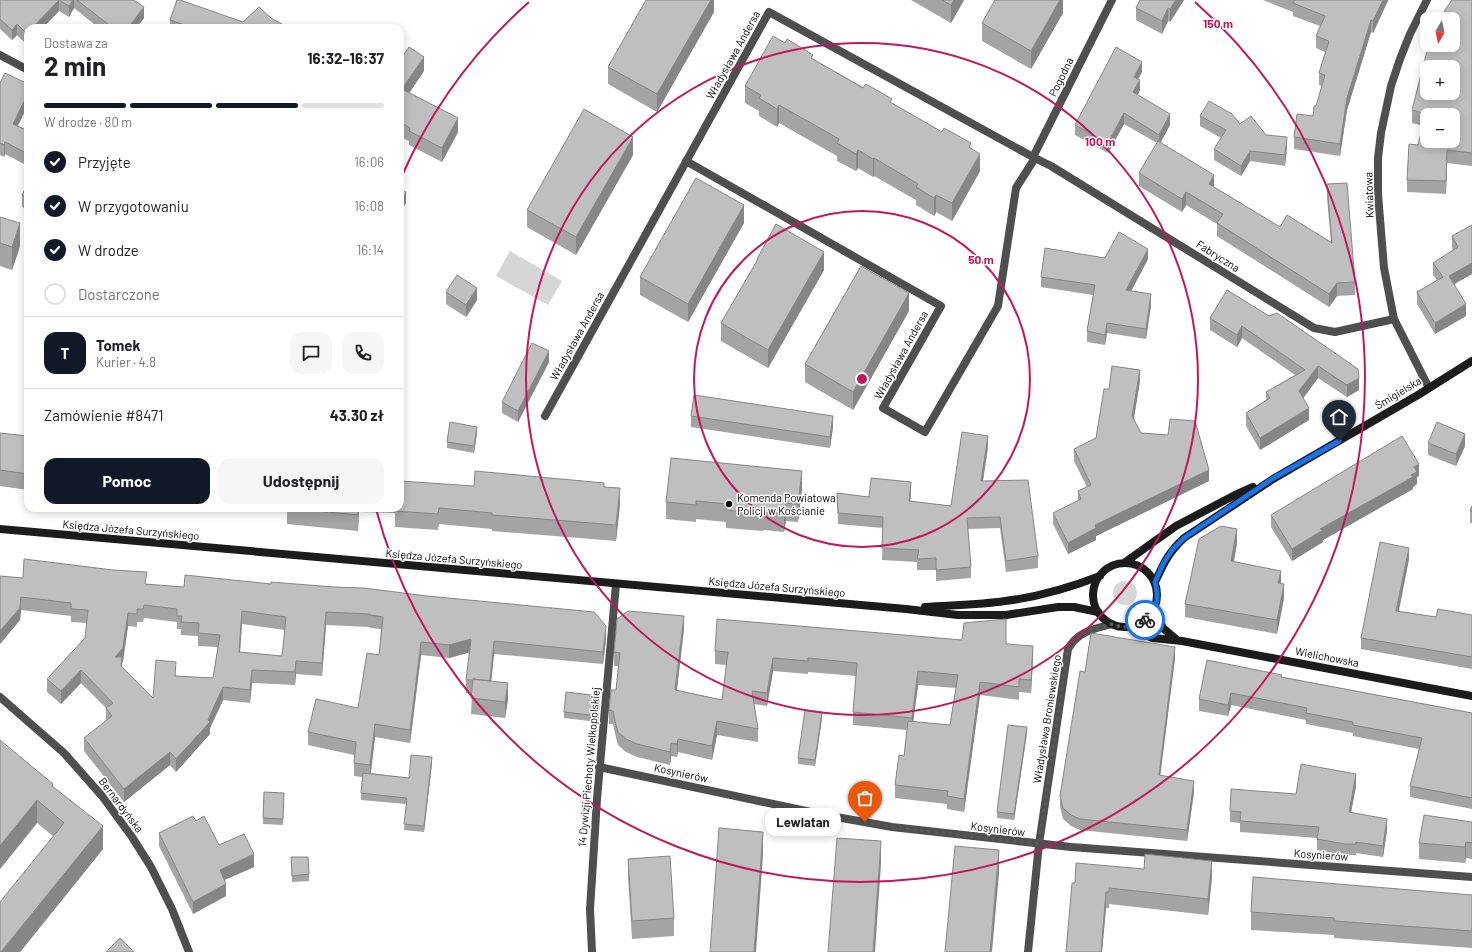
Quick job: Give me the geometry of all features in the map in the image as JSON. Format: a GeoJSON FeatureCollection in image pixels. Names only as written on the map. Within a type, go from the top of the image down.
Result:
{"type":"FeatureCollection","features":[{"type":"Feature","properties":{"kind":"street","name":"Pogodna"},"geometry":{"type":"LineString","coordinates":[[1036,158],[1112,0]]}},
{"type":"Feature","properties":{"kind":"street","name":"Kwiatowa"},"geometry":{"type":"LineString","coordinates":[[1427,0],[1410,34],[1396,72],[1386,108],[1378,158],[1378,194],[1384,268],[1394,319],[1429,388]]}},
{"type":"Feature","properties":{"kind":"street","name":"Władysława Andersa"},"geometry":{"type":"LineString","coordinates":[[545,416],[769,12],[1036,158],[1016,188],[998,306],[925,432],[883,408],[941,306],[686,162]]}},
{"type":"Feature","properties":{"kind":"street"},"geometry":{"type":"LineString","coordinates":[[0,55],[24,68]]}},
{"type":"Feature","properties":{"kind":"street","name":"Fabryczna"},"geometry":{"type":"LineString","coordinates":[[1036,158],[1314,328],[1335,332],[1394,319]]}},
{"type":"Feature","properties":{"kind":"street","name":"Śmigielska"},"geometry":{"type":"LineString","coordinates":[[1155,582],[1163,564],[1172,550],[1184,538],[1272,479],[1429,388],[1472,361]]}},
{"type":"Feature","properties":{"kind":"street","name":"Śmigielska"},"geometry":{"type":"LineString","coordinates":[[1124,563],[1176,526],[1235,495],[1272,479]]}},
{"type":"Feature","properties":{"kind":"street","name":"Księdza Józefa Surzyńskiego"},"geometry":{"type":"LineString","coordinates":[[0,529],[965,615],[1006,615],[1058,607],[1074,607],[1098,612]]}},
{"type":"Feature","properties":{"kind":"street"},"geometry":{"type":"LineString","coordinates":[[1124,563],[1134,564],[1143,568],[1150,574],[1155,582],[1157,592],[1157,601],[1148,618],[1140,624],[1131,627],[1121,627],[1104,619],[1098,612],[1094,603],[1093,594],[1095,584],[1100,576],[1111,567],[1124,563]]}},
{"type":"Feature","properties":{"kind":"street","name":"Księdza Józefa Surzyńskiego"},"geometry":{"type":"LineString","coordinates":[[906,609],[1004,601],[1039,595],[1100,576]]}},
{"type":"Feature","properties":{"kind":"street","name":"14 Dywizji Piechoty Wielkopolskiej"},"geometry":{"type":"LineString","coordinates":[[592,952],[590,908],[600,767],[616,584]]}},
{"type":"Feature","properties":{"kind":"street"},"geometry":{"type":"LineString","coordinates":[[1153,610],[1163,628],[1177,640]]}},
{"type":"Feature","properties":{"kind":"street","name":"Władysława Broniewskiego"},"geometry":{"type":"LineString","coordinates":[[1028,952],[1039,844],[1068,649],[1072,642],[1086,631],[1112,624]]}},
{"type":"Feature","properties":{"kind":"street","name":"Wielichowska"},"geometry":{"type":"LineString","coordinates":[[1131,627],[1152,638],[1177,640],[1472,696]]}},
{"type":"Feature","properties":{"kind":"street","name":"Bernardyńska"},"geometry":{"type":"LineString","coordinates":[[0,697],[64,753],[102,796],[132,837],[151,867],[172,909],[189,952]]}},
{"type":"Feature","properties":{"kind":"street","name":"Kosynierów"},"geometry":{"type":"LineString","coordinates":[[600,767],[818,814],[892,827],[1039,844],[1472,877]]}},
{"type":"Feature","properties":{"kind":"shaded area"},"geometry":{"type":"Polygon","coordinates":[[[510,251],[562,281],[548,305],[496,276],[510,251]]]}},
{"type":"Feature","properties":{"kind":"shaded area"},"geometry":{"type":"Polygon","coordinates":[[[1125,581],[1130,582],[1136,588],[1136,598],[1130,604],[1125,605],[1120,604],[1114,598],[1113,593],[1114,588],[1120,582],[1125,581]]]}},
{"type":"Feature","properties":{"kind":"building"},"geometry":{"type":"Polygon","coordinates":[[[0,0],[59,0],[36,24],[24,24],[24,31],[17,24],[12,30],[0,19],[0,0]]]}},
{"type":"Feature","properties":{"kind":"building"},"geometry":{"type":"Polygon","coordinates":[[[59,0],[73,0],[69,6],[59,0]]]}},
{"type":"Feature","properties":{"kind":"building"},"geometry":{"type":"Polygon","coordinates":[[[77,0],[134,0],[144,7],[131,24],[108,24],[77,0]]]}},
{"type":"Feature","properties":{"kind":"building"},"geometry":{"type":"Polygon","coordinates":[[[177,0],[180,0],[243,22],[259,7],[271,18],[282,24],[181,24],[170,20],[177,0]]]}},
{"type":"Feature","properties":{"kind":"building"},"geometry":{"type":"Polygon","coordinates":[[[646,0],[711,0],[657,94],[608,67],[646,0]]]}},
{"type":"Feature","properties":{"kind":"building"},"geometry":{"type":"Polygon","coordinates":[[[942,0],[954,0],[951,5],[942,0]]]}},
{"type":"Feature","properties":{"kind":"building"},"geometry":{"type":"Polygon","coordinates":[[[995,0],[1060,0],[1031,51],[982,23],[995,0]]]}},
{"type":"Feature","properties":{"kind":"building"},"geometry":{"type":"Polygon","coordinates":[[[1140,0],[1176,0],[1170,9],[1168,8],[1162,21],[1136,8],[1140,0]]]}},
{"type":"Feature","properties":{"kind":"building"},"geometry":{"type":"Polygon","coordinates":[[[1295,0],[1383,0],[1373,21],[1371,20],[1347,98],[1340,144],[1294,137],[1297,114],[1313,116],[1314,106],[1316,106],[1325,75],[1319,73],[1329,41],[1316,36],[1325,16],[1293,3],[1295,0]]]}},
{"type":"Feature","properties":{"kind":"building"},"geometry":{"type":"Polygon","coordinates":[[[1452,0],[1472,0],[1472,153],[1447,150],[1446,181],[1407,180],[1409,144],[1418,145],[1420,137],[1420,148],[1460,148],[1460,108],[1420,108],[1420,112],[1412,110],[1420,79],[1420,100],[1460,100],[1460,60],[1425,60],[1427,52],[1460,52],[1460,12],[1444,12],[1452,0]]]}},
{"type":"Feature","properties":{"kind":"building"},"geometry":{"type":"Polygon","coordinates":[[[773,36],[785,43],[787,39],[813,55],[811,58],[863,88],[866,84],[892,99],[890,102],[942,132],[944,128],[971,143],[969,147],[980,154],[952,203],[936,195],[934,198],[916,187],[918,184],[874,158],[873,159],[858,150],[856,154],[837,143],[839,139],[779,105],[777,109],[759,98],[761,95],[745,86],[773,36]]]}},
{"type":"Feature","properties":{"kind":"building"},"geometry":{"type":"Polygon","coordinates":[[[409,47],[424,57],[404,86],[404,54],[409,47]]]}},
{"type":"Feature","properties":{"kind":"building"},"geometry":{"type":"Polygon","coordinates":[[[1116,47],[1142,62],[1134,77],[1140,80],[1133,92],[1170,114],[1159,135],[1124,113],[1108,143],[1075,125],[1116,47]]]}},
{"type":"Feature","properties":{"kind":"building"},"geometry":{"type":"Polygon","coordinates":[[[5,73],[24,82],[24,101],[13,124],[24,129],[24,152],[5,142],[4,145],[0,143],[0,83],[5,73]]]}},
{"type":"Feature","properties":{"kind":"building"},"geometry":{"type":"Polygon","coordinates":[[[404,90],[458,118],[442,148],[409,131],[410,128],[404,124],[404,90]]]}},
{"type":"Feature","properties":{"kind":"building"},"geometry":{"type":"Polygon","coordinates":[[[1209,101],[1232,114],[1240,124],[1251,116],[1266,135],[1287,137],[1285,155],[1250,151],[1241,166],[1214,149],[1226,130],[1200,116],[1209,101]]]}},
{"type":"Feature","properties":{"kind":"building"},"geometry":{"type":"Polygon","coordinates":[[[584,109],[633,137],[576,237],[527,210],[584,109]]]}},
{"type":"Feature","properties":{"kind":"building"},"geometry":{"type":"Polygon","coordinates":[[[1158,141],[1214,175],[1209,184],[1280,227],[1287,215],[1332,243],[1327,184],[1347,183],[1355,282],[1337,283],[1329,294],[1217,223],[1223,214],[1186,192],[1182,199],[1139,173],[1158,141]]]}},
{"type":"Feature","properties":{"kind":"building"},"geometry":{"type":"Polygon","coordinates":[[[696,178],[744,205],[688,304],[640,277],[696,178]]]}},
{"type":"Feature","properties":{"kind":"building"},"geometry":{"type":"Polygon","coordinates":[[[0,217],[20,223],[12,247],[0,243],[0,217]]]}},
{"type":"Feature","properties":{"kind":"building"},"geometry":{"type":"Polygon","coordinates":[[[776,224],[824,252],[768,350],[721,323],[758,259],[776,224]]]}},
{"type":"Feature","properties":{"kind":"building"},"geometry":{"type":"Polygon","coordinates":[[[1472,225],[1472,263],[1449,276],[1466,304],[1435,323],[1417,292],[1443,277],[1433,263],[1458,247],[1452,236],[1472,225]]]}},
{"type":"Feature","properties":{"kind":"building"},"geometry":{"type":"Polygon","coordinates":[[[1119,232],[1148,249],[1126,290],[1151,294],[1146,329],[1107,323],[1105,335],[1087,331],[1095,285],[1041,277],[1045,248],[1105,258],[1119,232]]]}},
{"type":"Feature","properties":{"kind":"building"},"geometry":{"type":"Polygon","coordinates":[[[861,266],[909,293],[853,392],[805,364],[861,266]]]}},
{"type":"Feature","properties":{"kind":"building"},"geometry":{"type":"Polygon","coordinates":[[[457,275],[477,288],[466,305],[446,292],[457,275]]]}},
{"type":"Feature","properties":{"kind":"building"},"geometry":{"type":"Polygon","coordinates":[[[1227,290],[1269,316],[1277,313],[1358,369],[1359,378],[1347,385],[1318,366],[1299,391],[1309,408],[1260,438],[1246,413],[1270,398],[1266,392],[1305,370],[1242,326],[1237,335],[1210,318],[1227,290]]]}},
{"type":"Feature","properties":{"kind":"building"},"geometry":{"type":"Polygon","coordinates":[[[532,343],[549,351],[518,411],[502,402],[532,343]]]}},
{"type":"Feature","properties":{"kind":"building"},"geometry":{"type":"Polygon","coordinates":[[[1112,366],[1140,370],[1132,416],[1141,433],[1168,435],[1170,419],[1195,421],[1209,470],[1095,525],[1096,528],[1068,543],[1053,513],[1081,499],[1078,491],[1091,485],[1074,449],[1096,438],[1104,389],[1109,389],[1112,366]]]}},
{"type":"Feature","properties":{"kind":"building"},"geometry":{"type":"Polygon","coordinates":[[[694,395],[833,416],[830,437],[691,416],[694,395]]]}},
{"type":"Feature","properties":{"kind":"building"},"geometry":{"type":"Polygon","coordinates":[[[450,422],[477,427],[474,446],[447,442],[450,422]]]}},
{"type":"Feature","properties":{"kind":"building"},"geometry":{"type":"Polygon","coordinates":[[[1437,422],[1465,434],[1456,454],[1428,443],[1437,422]]]}},
{"type":"Feature","properties":{"kind":"building"},"geometry":{"type":"Polygon","coordinates":[[[962,432],[988,436],[981,481],[1028,480],[1038,556],[1006,561],[1000,517],[967,518],[971,567],[936,570],[936,558],[917,559],[919,550],[882,548],[883,517],[838,513],[837,493],[869,497],[871,478],[911,482],[909,501],[951,506],[962,432]]]}},
{"type":"Feature","properties":{"kind":"building"},"geometry":{"type":"Polygon","coordinates":[[[0,433],[24,436],[24,473],[0,470],[0,433]]]}},
{"type":"Feature","properties":{"kind":"building"},"geometry":{"type":"Polygon","coordinates":[[[1402,436],[1419,464],[1414,467],[1417,472],[1411,475],[1413,477],[1320,529],[1323,530],[1292,549],[1271,515],[1402,436]]]}},
{"type":"Feature","properties":{"kind":"building"},"geometry":{"type":"Polygon","coordinates":[[[671,458],[802,471],[798,504],[786,503],[784,514],[764,512],[763,514],[726,510],[727,504],[696,501],[696,505],[666,502],[671,458]]]}},
{"type":"Feature","properties":{"kind":"building"},"geometry":{"type":"Polygon","coordinates":[[[475,471],[604,483],[604,487],[620,488],[616,525],[492,515],[492,513],[439,508],[438,514],[404,512],[404,481],[474,486],[475,471]]]}},
{"type":"Feature","properties":{"kind":"building"},"geometry":{"type":"Polygon","coordinates":[[[328,512],[358,512],[358,515],[328,512]]]}},
{"type":"Feature","properties":{"kind":"building"},"geometry":{"type":"Polygon","coordinates":[[[1221,526],[1237,529],[1231,561],[1281,571],[1278,583],[1284,584],[1277,620],[1185,604],[1199,539],[1221,526]]]}},
{"type":"Feature","properties":{"kind":"building"},"geometry":{"type":"Polygon","coordinates":[[[1380,542],[1409,548],[1396,611],[1436,617],[1438,609],[1472,615],[1472,657],[1361,638],[1380,542]]]}},
{"type":"Feature","properties":{"kind":"building"},"geometry":{"type":"Polygon","coordinates":[[[24,559],[113,570],[147,572],[145,584],[184,587],[185,575],[271,584],[271,582],[364,588],[427,596],[594,612],[606,626],[603,652],[494,641],[490,681],[473,679],[466,680],[471,639],[449,645],[421,642],[410,730],[375,724],[370,765],[354,763],[356,742],[308,732],[316,699],[358,708],[367,653],[379,655],[383,617],[370,614],[326,612],[322,663],[296,661],[295,672],[252,670],[250,690],[223,687],[208,720],[210,722],[176,759],[170,752],[124,789],[84,738],[112,716],[106,708],[113,703],[81,670],[61,691],[47,679],[85,638],[88,610],[71,609],[71,603],[21,597],[20,608],[0,631],[0,576],[23,578],[24,559]],[[144,605],[143,609],[137,609],[137,614],[128,613],[123,648],[115,657],[122,657],[121,666],[153,698],[156,660],[176,662],[175,676],[213,678],[220,635],[198,633],[199,623],[181,622],[182,616],[177,616],[177,609],[144,605]],[[242,611],[239,652],[282,656],[286,617],[242,611]]]}},
{"type":"Feature","properties":{"kind":"building"},"geometry":{"type":"Polygon","coordinates":[[[628,611],[684,616],[675,690],[722,700],[728,652],[715,651],[717,619],[962,640],[964,623],[1006,619],[1006,644],[1033,646],[1031,680],[1019,679],[1019,687],[980,682],[964,799],[947,796],[948,791],[895,785],[899,755],[904,756],[908,721],[950,725],[958,675],[918,671],[912,718],[853,712],[857,663],[808,658],[808,661],[773,658],[767,693],[752,691],[758,729],[717,721],[712,746],[678,739],[677,744],[671,743],[670,752],[637,744],[626,739],[618,732],[613,711],[609,710],[611,690],[616,690],[620,653],[614,652],[617,619],[628,611]]]}},
{"type":"Feature","properties":{"kind":"building"},"geometry":{"type":"Polygon","coordinates":[[[1091,633],[1175,647],[1159,775],[1194,781],[1187,830],[1080,819],[1071,815],[1063,808],[1060,796],[1080,671],[1085,672],[1091,633]]]}},
{"type":"Feature","properties":{"kind":"building"},"geometry":{"type":"Polygon","coordinates":[[[1207,660],[1282,675],[1281,677],[1472,713],[1472,798],[1410,786],[1422,738],[1353,725],[1353,722],[1306,713],[1307,708],[1231,693],[1228,705],[1199,699],[1207,660]]]}},
{"type":"Feature","properties":{"kind":"building"},"geometry":{"type":"Polygon","coordinates":[[[473,679],[508,683],[505,702],[471,698],[473,679]]]}},
{"type":"Feature","properties":{"kind":"building"},"geometry":{"type":"Polygon","coordinates":[[[566,692],[600,696],[598,716],[564,712],[566,692]]]}},
{"type":"Feature","properties":{"kind":"building"},"geometry":{"type":"Polygon","coordinates":[[[805,710],[822,712],[815,760],[798,758],[805,710]]]}},
{"type":"Feature","properties":{"kind":"building"},"geometry":{"type":"Polygon","coordinates":[[[1008,725],[1027,727],[1014,814],[997,812],[1008,725]]]}},
{"type":"Feature","properties":{"kind":"building"},"geometry":{"type":"Polygon","coordinates":[[[0,740],[53,784],[52,786],[103,826],[1,952],[0,902],[64,823],[37,800],[0,846],[0,740]]]}},
{"type":"Feature","properties":{"kind":"building"},"geometry":{"type":"Polygon","coordinates":[[[411,755],[432,757],[424,826],[404,824],[406,798],[361,793],[363,773],[409,778],[411,755]]]}},
{"type":"Feature","properties":{"kind":"building"},"geometry":{"type":"Polygon","coordinates":[[[1301,764],[1356,774],[1349,812],[1387,819],[1383,846],[1356,842],[1356,844],[1345,844],[1317,839],[1319,827],[1240,821],[1241,812],[1230,811],[1231,789],[1296,794],[1301,764]]]}},
{"type":"Feature","properties":{"kind":"building"},"geometry":{"type":"Polygon","coordinates":[[[264,792],[284,793],[283,819],[263,818],[264,792]]]}},
{"type":"Feature","properties":{"kind":"building"},"geometry":{"type":"Polygon","coordinates":[[[1424,815],[1472,822],[1472,843],[1466,842],[1465,847],[1419,843],[1424,815]]]}},
{"type":"Feature","properties":{"kind":"building"},"geometry":{"type":"Polygon","coordinates":[[[193,816],[196,821],[204,816],[219,845],[244,834],[254,854],[220,870],[226,884],[193,902],[159,833],[193,816]]]}},
{"type":"Feature","properties":{"kind":"building"},"geometry":{"type":"Polygon","coordinates":[[[719,828],[763,832],[754,952],[710,952],[719,828]]]}},
{"type":"Feature","properties":{"kind":"building"},"geometry":{"type":"Polygon","coordinates":[[[837,838],[881,841],[873,952],[828,952],[837,838]]]}},
{"type":"Feature","properties":{"kind":"building"},"geometry":{"type":"Polygon","coordinates":[[[955,846],[999,850],[990,952],[945,952],[955,846]]]}},
{"type":"Feature","properties":{"kind":"building"},"geometry":{"type":"Polygon","coordinates":[[[1145,854],[1212,861],[1208,899],[1109,888],[1109,892],[1106,892],[1101,952],[1066,952],[1072,883],[1075,883],[1076,863],[1144,869],[1145,854]]]}},
{"type":"Feature","properties":{"kind":"building"},"geometry":{"type":"Polygon","coordinates":[[[670,856],[674,918],[632,921],[628,859],[670,856]]]}},
{"type":"Feature","properties":{"kind":"building"},"geometry":{"type":"Polygon","coordinates":[[[291,857],[308,857],[309,874],[292,876],[291,857]]]}},
{"type":"Feature","properties":{"kind":"building"},"geometry":{"type":"Polygon","coordinates":[[[1253,877],[1472,895],[1472,931],[1334,921],[1334,918],[1251,912],[1253,877]]]}},
{"type":"Feature","properties":{"kind":"building"},"geometry":{"type":"Polygon","coordinates":[[[120,938],[134,952],[106,952],[120,938]]]}},
{"type":"Feature","properties":{"kind":"way so far"},"geometry":{"type":"LineString","coordinates":[[865,822],[892,827],[1039,844],[1068,649],[1072,642],[1086,631],[1112,624],[1121,627],[1131,627],[1140,624],[1145,620]]}},
{"type":"Feature","properties":{"kind":"place","name":"Komenda Powiatowa Policji w Kościanie"},"geometry":{"type":"Point","coordinates":[729,504]}},
{"type":"Feature","properties":{"kind":"place","name":"Lewiatan"},"geometry":{"type":"Point","coordinates":[865,822]}},
{"type":"Feature","properties":{"kind":"route"},"geometry":{"type":"LineString","coordinates":[[1145,620],[1148,618],[1157,601],[1155,582],[1163,564],[1172,550],[1184,538],[1272,479],[1339,441]]}}]}
